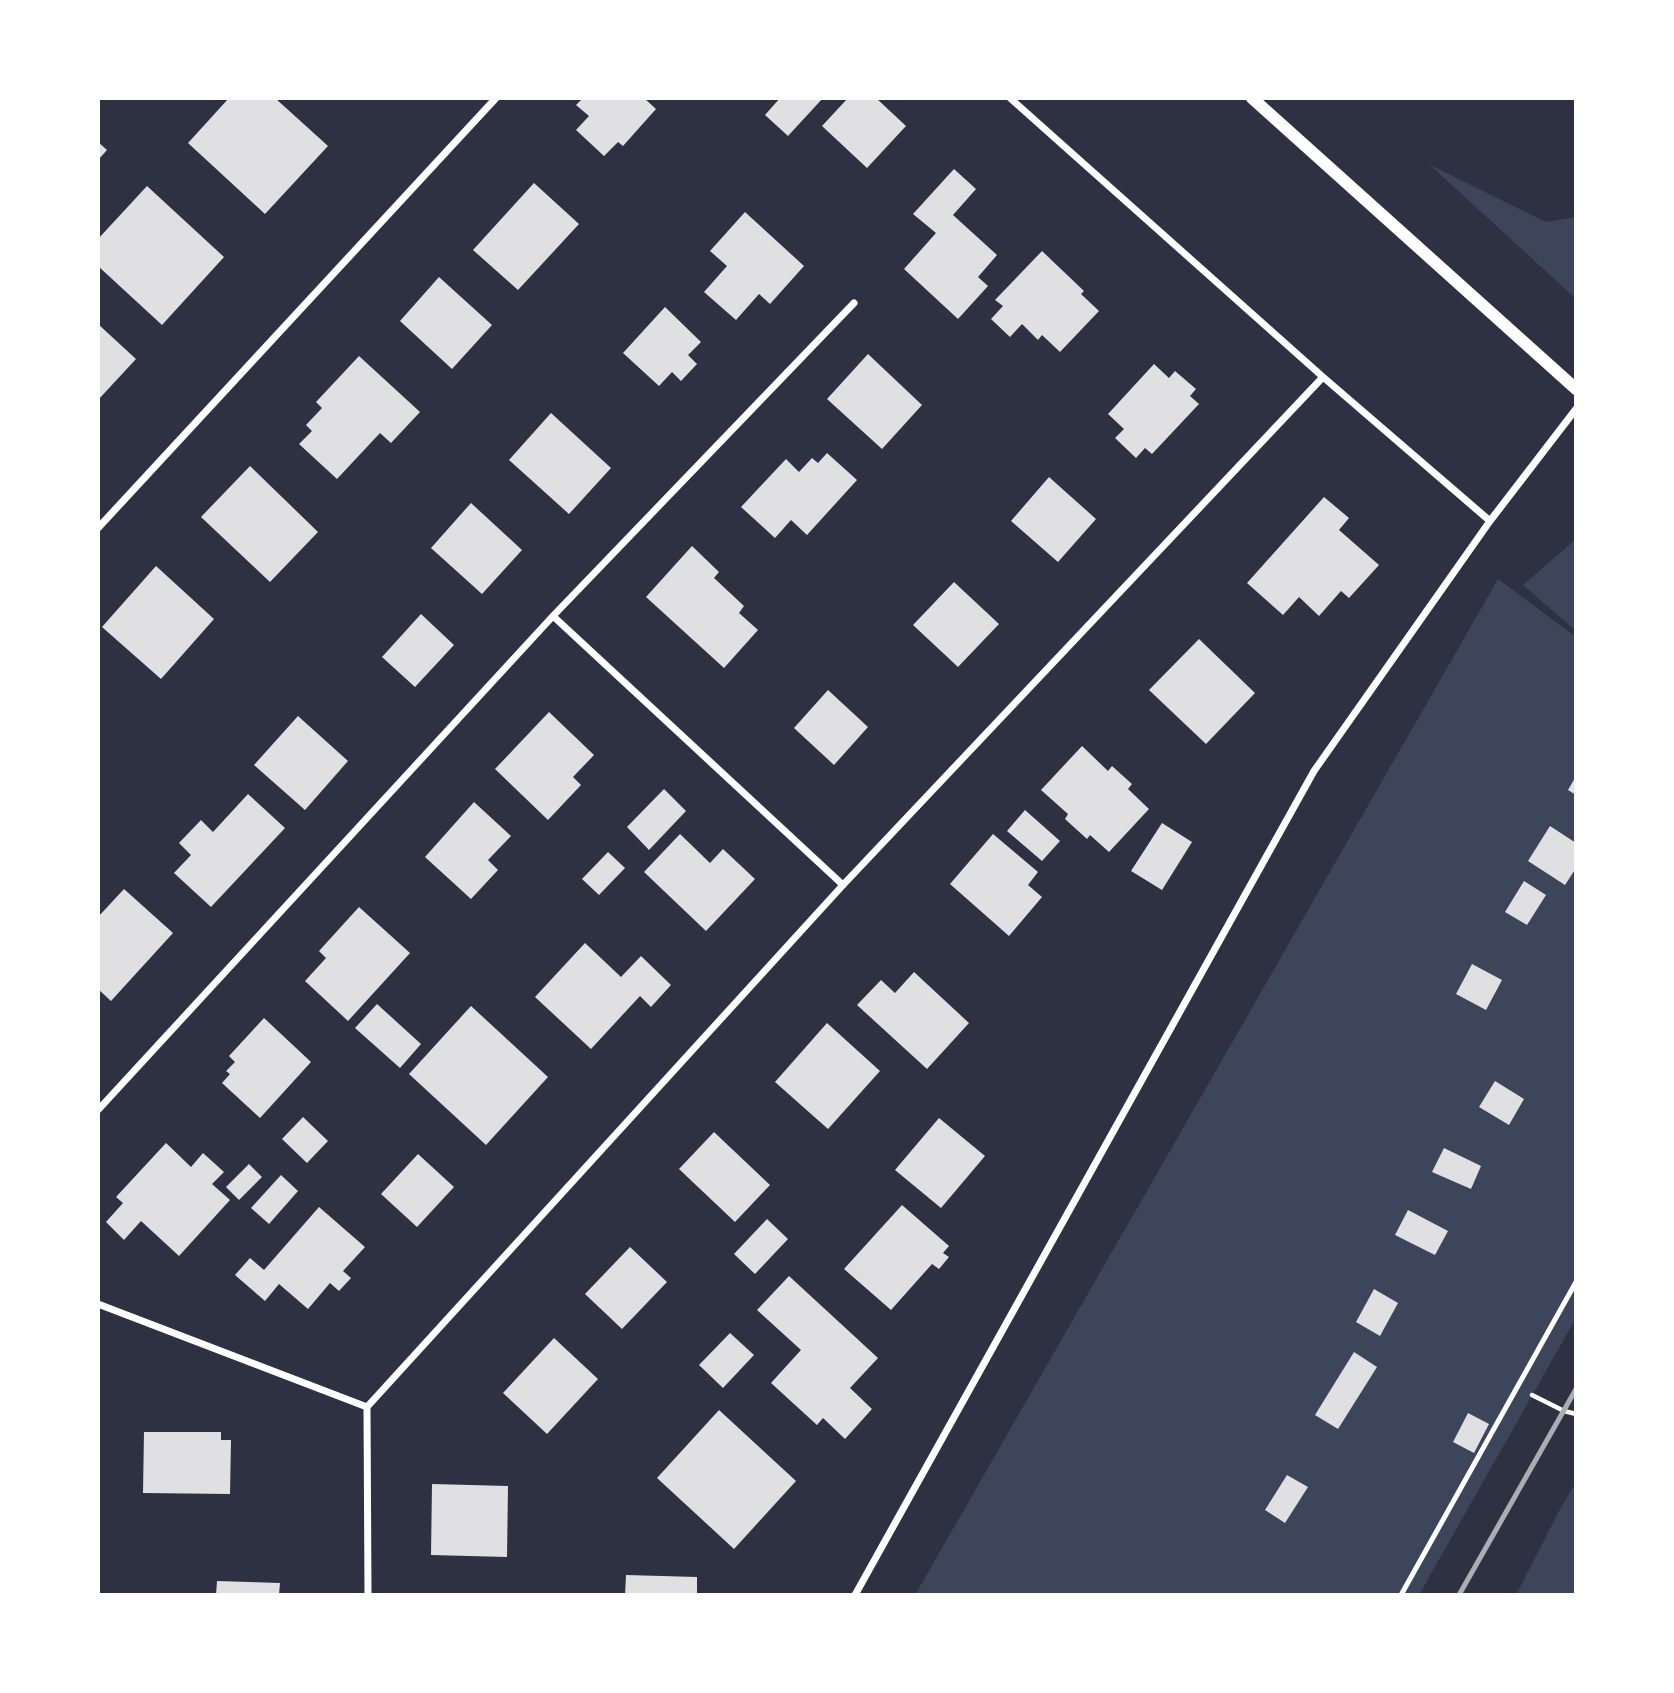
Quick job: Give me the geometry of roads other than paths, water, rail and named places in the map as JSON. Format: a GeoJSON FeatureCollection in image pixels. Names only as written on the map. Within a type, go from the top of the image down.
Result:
{"type":"FeatureCollection","features":[{"type":"Feature","properties":{"kind":"street"},"geometry":{"type":"LineString","coordinates":[[98,528],[496,98]]}},
{"type":"Feature","properties":{"kind":"street"},"geometry":{"type":"LineString","coordinates":[[1010,98],[1323,377],[1490,521]]}},
{"type":"Feature","properties":{"kind":"street"},"geometry":{"type":"LineString","coordinates":[[1252,98],[1576,389]]}},
{"type":"Feature","properties":{"kind":"street"},"geometry":{"type":"LineString","coordinates":[[98,1110],[553,617],[854,303]]}},
{"type":"Feature","properties":{"kind":"street"},"geometry":{"type":"LineString","coordinates":[[368,1595],[367,1406],[843,885],[1323,377]]}},
{"type":"Feature","properties":{"kind":"street"},"geometry":{"type":"LineString","coordinates":[[855,1595],[1314,771],[1490,521],[1576,409]]}},
{"type":"Feature","properties":{"kind":"street"},"geometry":{"type":"LineString","coordinates":[[553,617],[843,885]]}},
{"type":"Feature","properties":{"kind":"street"},"geometry":{"type":"LineString","coordinates":[[98,1304],[367,1406]]}},
{"type":"Feature","properties":{"kind":"lane"},"geometry":{"type":"LineString","coordinates":[[1401,1595],[1576,1282]]}},
{"type":"Feature","properties":{"kind":"railway"},"geometry":{"type":"LineString","coordinates":[[1459,1595],[1576,1389]]}}]}
